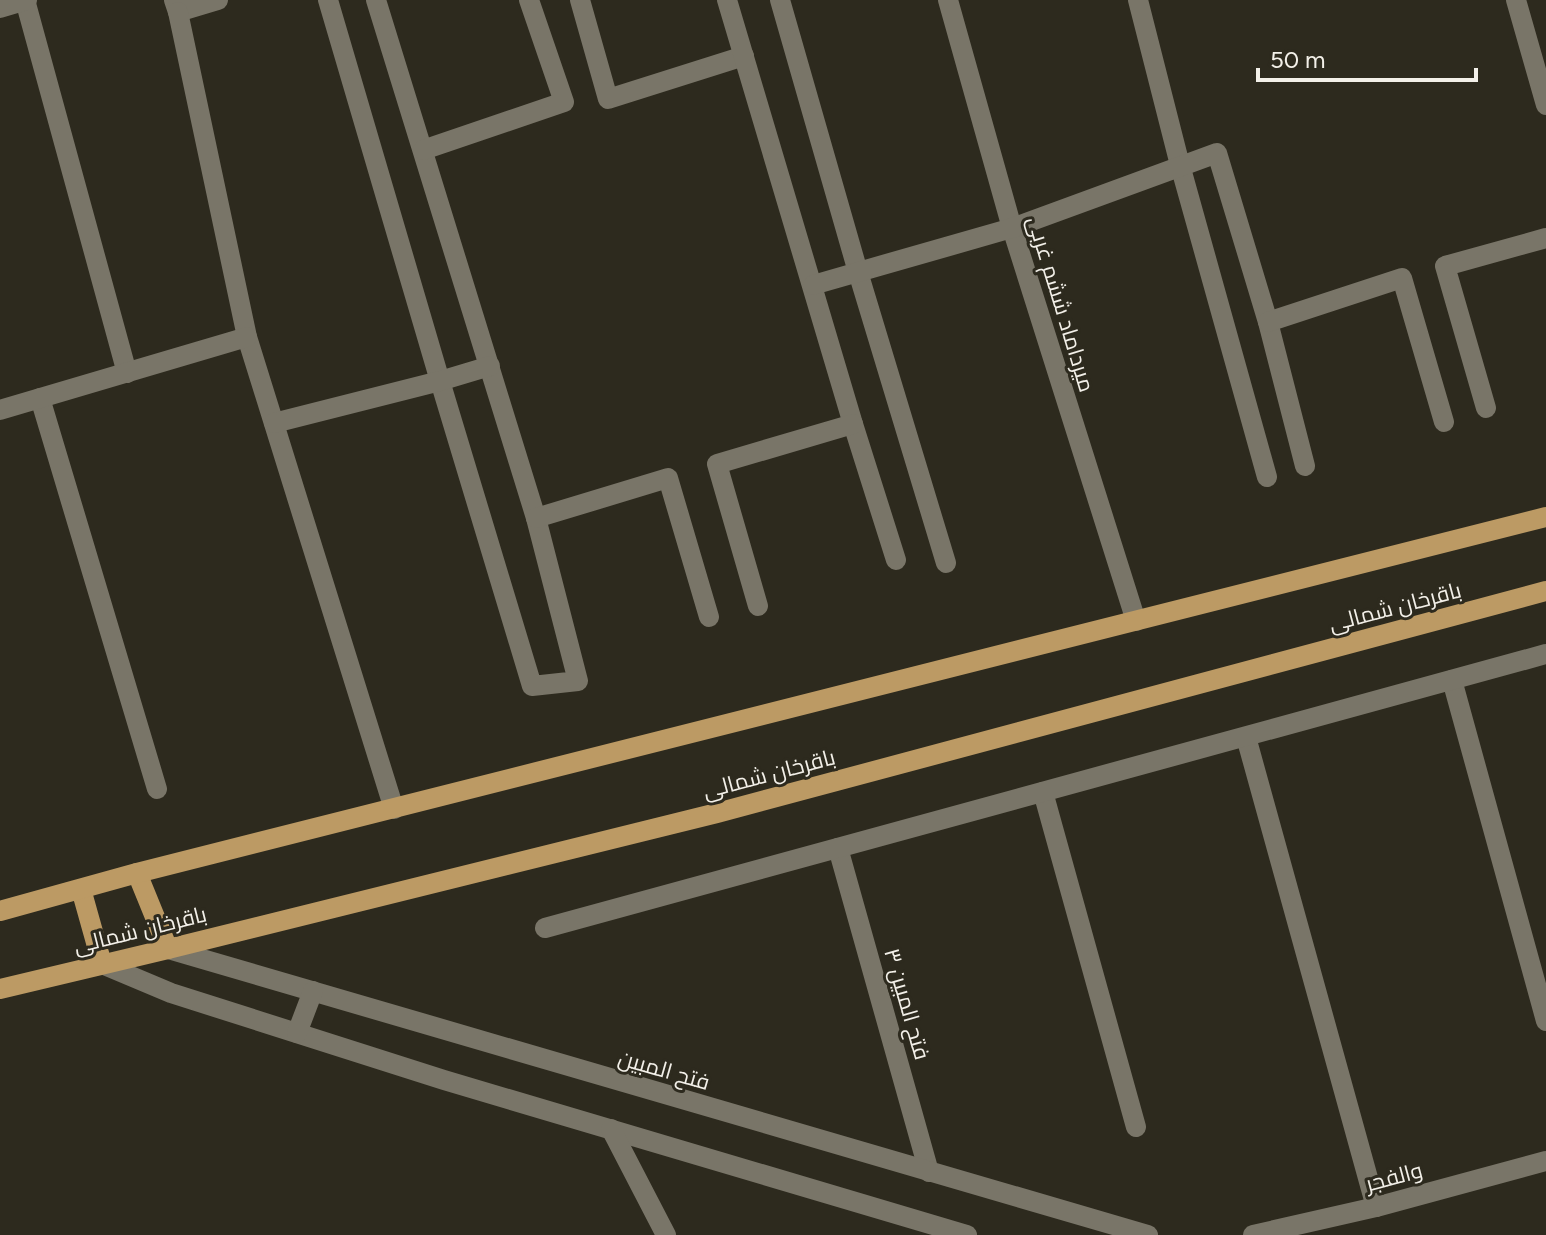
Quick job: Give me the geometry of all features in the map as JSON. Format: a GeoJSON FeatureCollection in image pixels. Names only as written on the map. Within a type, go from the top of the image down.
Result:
{"type":"FeatureCollection","features":[{"type":"Feature","properties":{"kind":"main road"},"geometry":{"type":"LineString","coordinates":[[0,911],[137,873],[1546,517]]}},
{"type":"Feature","properties":{"kind":"main road","name":"باقرخان شمالی"},"geometry":{"type":"LineString","coordinates":[[0,989],[717,813],[1546,591]]}},
{"type":"Feature","properties":{"kind":"main road"},"geometry":{"type":"LineString","coordinates":[[137,873],[168,949]]}},
{"type":"Feature","properties":{"kind":"main road"},"geometry":{"type":"LineString","coordinates":[[81,889],[102,964]]}},
{"type":"Feature","properties":{"kind":"street"},"geometry":{"type":"LineString","coordinates":[[0,8],[26,0],[127,373]]}},
{"type":"Feature","properties":{"kind":"street"},"geometry":{"type":"LineString","coordinates":[[218,0],[176,6],[247,337],[394,809]]}},
{"type":"Feature","properties":{"kind":"street"},"geometry":{"type":"LineString","coordinates":[[328,0],[532,686],[578,681],[536,518],[376,0]]}},
{"type":"Feature","properties":{"kind":"street"},"geometry":{"type":"LineString","coordinates":[[423,150],[564,102],[529,0]]}},
{"type":"Feature","properties":{"kind":"street"},"geometry":{"type":"LineString","coordinates":[[580,0],[608,99],[744,56]]}},
{"type":"Feature","properties":{"kind":"street"},"geometry":{"type":"LineString","coordinates":[[727,0],[896,560]]}},
{"type":"Feature","properties":{"kind":"street"},"geometry":{"type":"LineString","coordinates":[[780,0],[946,563]]}},
{"type":"Feature","properties":{"kind":"street","name":"میرداماد ششم غربی"},"geometry":{"type":"LineString","coordinates":[[948,0],[1012,228],[1136,621]]}},
{"type":"Feature","properties":{"kind":"street"},"geometry":{"type":"LineString","coordinates":[[1138,0],[1180,165],[1267,477]]}},
{"type":"Feature","properties":{"kind":"street"},"geometry":{"type":"LineString","coordinates":[[1516,0],[1539,53],[1546,105]]}},
{"type":"Feature","properties":{"kind":"street"},"geometry":{"type":"LineString","coordinates":[[813,285],[1012,228],[1217,153],[1268,322],[1305,466]]}},
{"type":"Feature","properties":{"kind":"street"},"geometry":{"type":"LineString","coordinates":[[1486,408],[1445,266],[1546,238]]}},
{"type":"Feature","properties":{"kind":"street"},"geometry":{"type":"LineString","coordinates":[[1268,322],[1402,278],[1444,422]]}},
{"type":"Feature","properties":{"kind":"street"},"geometry":{"type":"LineString","coordinates":[[0,410],[247,337]]}},
{"type":"Feature","properties":{"kind":"street"},"geometry":{"type":"LineString","coordinates":[[274,423],[490,366]]}},
{"type":"Feature","properties":{"kind":"street"},"geometry":{"type":"LineString","coordinates":[[40,398],[157,789]]}},
{"type":"Feature","properties":{"kind":"street"},"geometry":{"type":"LineString","coordinates":[[758,606],[717,464],[853,424]]}},
{"type":"Feature","properties":{"kind":"street"},"geometry":{"type":"LineString","coordinates":[[536,518],[668,478],[709,617]]}},
{"type":"Feature","properties":{"kind":"street"},"geometry":{"type":"LineString","coordinates":[[545,928],[1546,654]]}},
{"type":"Feature","properties":{"kind":"street"},"geometry":{"type":"LineString","coordinates":[[1452,680],[1546,1021]]}},
{"type":"Feature","properties":{"kind":"street"},"geometry":{"type":"LineString","coordinates":[[1246,737],[1376,1207]]}},
{"type":"Feature","properties":{"kind":"street"},"geometry":{"type":"LineString","coordinates":[[1043,792],[1136,1127]]}},
{"type":"Feature","properties":{"kind":"street","name":"فتح المبین ۳"},"geometry":{"type":"LineString","coordinates":[[838,848],[929,1172]]}},
{"type":"Feature","properties":{"kind":"street","name":"فتح المبین"},"geometry":{"type":"LineString","coordinates":[[168,949],[1148,1235]]}},
{"type":"Feature","properties":{"kind":"street"},"geometry":{"type":"LineString","coordinates":[[102,964],[171,993],[444,1080],[956,1233]]}},
{"type":"Feature","properties":{"kind":"street"},"geometry":{"type":"LineString","coordinates":[[297,1033],[313,991]]}},
{"type":"Feature","properties":{"kind":"street"},"geometry":{"type":"LineString","coordinates":[[611,1129],[666,1235]]}},
{"type":"Feature","properties":{"kind":"street","name":"والفجر"},"geometry":{"type":"LineString","coordinates":[[1253,1235],[1376,1207],[1546,1161]]}}]}
